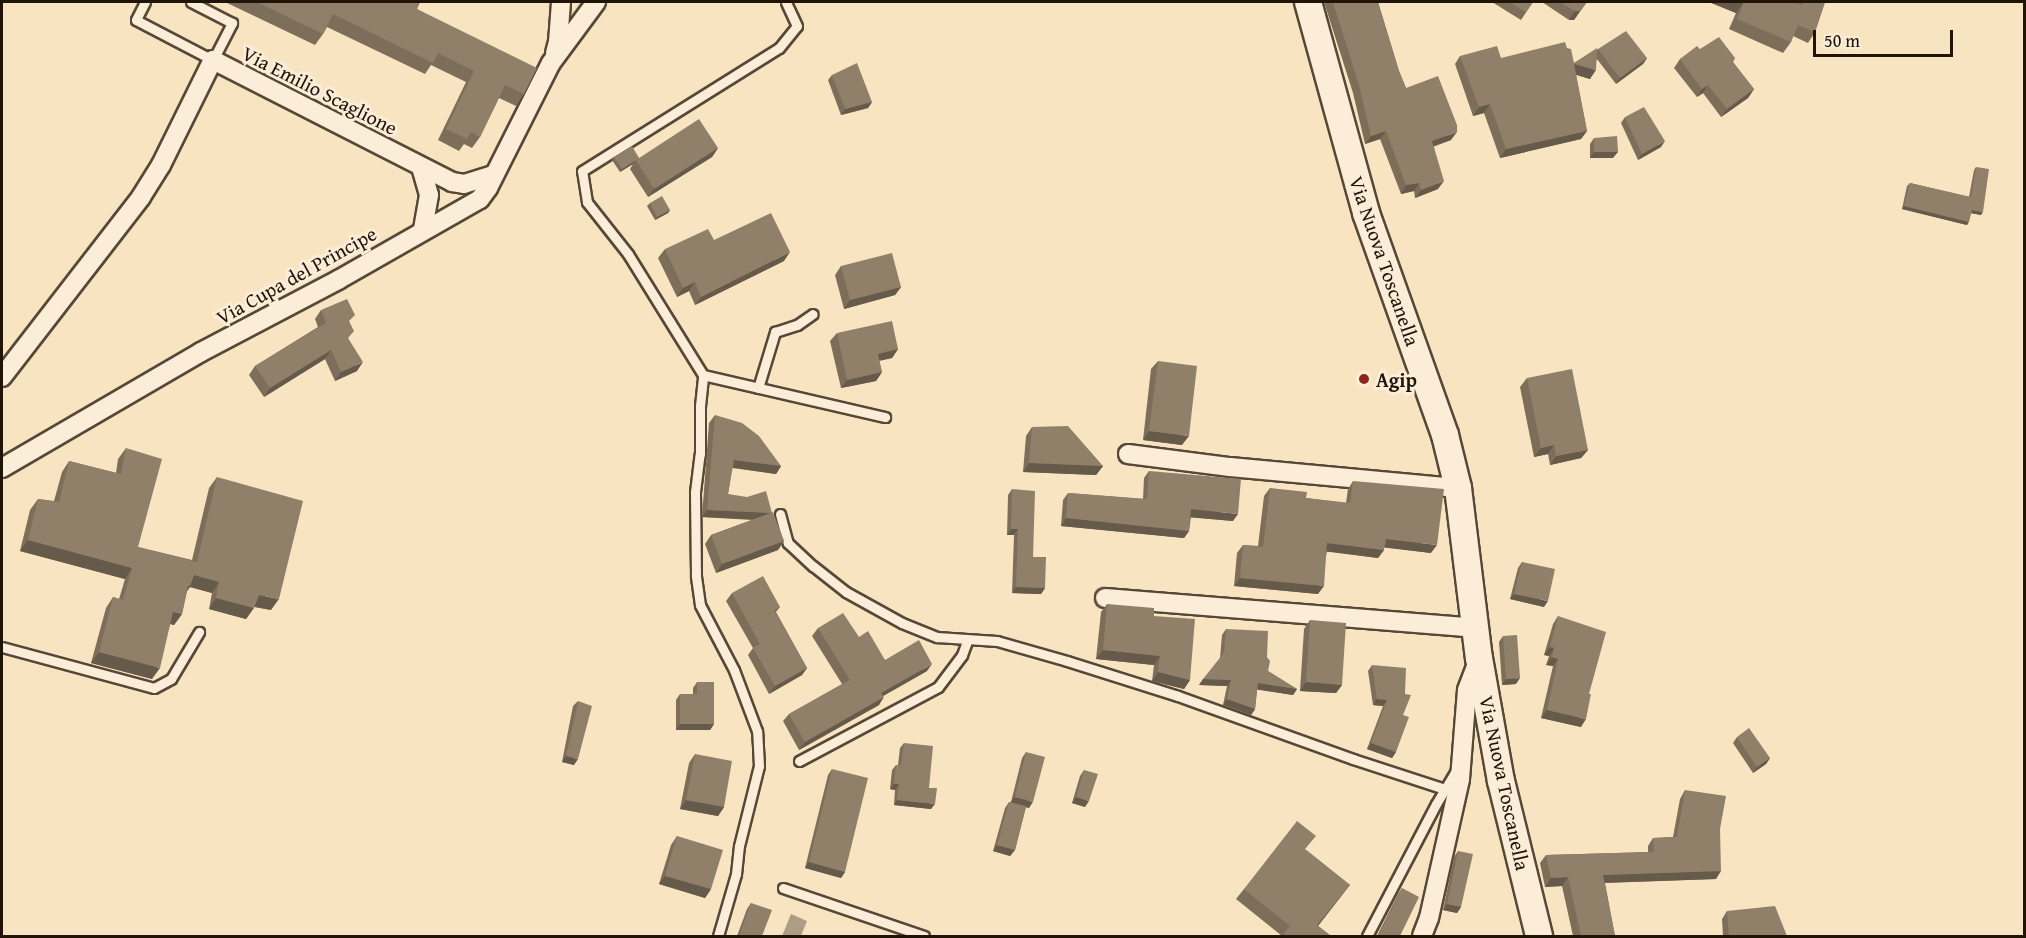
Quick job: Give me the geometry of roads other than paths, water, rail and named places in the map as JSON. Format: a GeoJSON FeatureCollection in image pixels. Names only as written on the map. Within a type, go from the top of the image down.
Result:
{"type":"FeatureCollection","features":[{"type":"Feature","properties":{"kind":"main road","name":"Via Nuova Toscanella"},"geometry":{"type":"LineString","coordinates":[[1308,2],[1366,213],[1445,435],[1458,488],[1479,658],[1501,780],[1539,936]]}},
{"type":"Feature","properties":{"kind":"street","name":"Via Cupa del Principe"},"geometry":{"type":"LineString","coordinates":[[2,468],[201,352],[338,280],[423,229],[480,199],[488,188],[551,63],[558,42],[561,2]]}},
{"type":"Feature","properties":{"kind":"street","name":"Via Cupa del Principe"},"geometry":{"type":"LineString","coordinates":[[551,63],[596,2]]}},
{"type":"Feature","properties":{"kind":"street","name":"Via Emilio Scaglione"},"geometry":{"type":"LineString","coordinates":[[2,377],[141,197],[161,165],[213,60],[452,182],[464,184],[493,175]]}},
{"type":"Feature","properties":{"kind":"street"},"geometry":{"type":"LineString","coordinates":[[421,167],[429,195],[423,229]]}},
{"type":"Feature","properties":{"kind":"street"},"geometry":{"type":"LineString","coordinates":[[1128,454],[1230,467],[1458,488]]}},
{"type":"Feature","properties":{"kind":"street"},"geometry":{"type":"LineString","coordinates":[[1105,598],[1476,628]]}},
{"type":"Feature","properties":{"kind":"street"},"geometry":{"type":"LineString","coordinates":[[1422,936],[1429,918],[1461,763],[1467,690],[1479,658]]}},
{"type":"Feature","properties":{"kind":"lane"},"geometry":{"type":"LineString","coordinates":[[145,2],[136,20],[213,60],[232,23],[191,2]]}},
{"type":"Feature","properties":{"kind":"lane"},"geometry":{"type":"LineString","coordinates":[[718,936],[736,874],[739,846],[759,766],[757,731],[734,670],[700,605],[696,575],[695,492],[700,454],[700,406],[703,375],[628,254],[587,202],[582,171],[779,48],[797,27],[786,2]]}},
{"type":"Feature","properties":{"kind":"lane"},"geometry":{"type":"LineString","coordinates":[[758,388],[775,332],[797,325],[813,314]]}},
{"type":"Feature","properties":{"kind":"lane"},"geometry":{"type":"LineString","coordinates":[[703,375],[885,417]]}},
{"type":"Feature","properties":{"kind":"lane"},"geometry":{"type":"LineString","coordinates":[[780,514],[788,543],[846,592],[902,623],[928,634],[967,641],[998,641],[1067,660],[1445,789]]}},
{"type":"Feature","properties":{"kind":"lane"},"geometry":{"type":"LineString","coordinates":[[2,647],[154,688],[171,679],[199,632]]}},
{"type":"Feature","properties":{"kind":"lane"},"geometry":{"type":"LineString","coordinates":[[798,761],[938,687],[962,655],[967,641]]}},
{"type":"Feature","properties":{"kind":"lane"},"geometry":{"type":"LineString","coordinates":[[1367,936],[1461,763]]}},
{"type":"Feature","properties":{"kind":"lane"},"geometry":{"type":"LineString","coordinates":[[783,888],[924,936]]}},
{"type":"Feature","properties":{"kind":"place","name":"Agip"},"geometry":{"type":"Point","coordinates":[1364,379]}}]}
